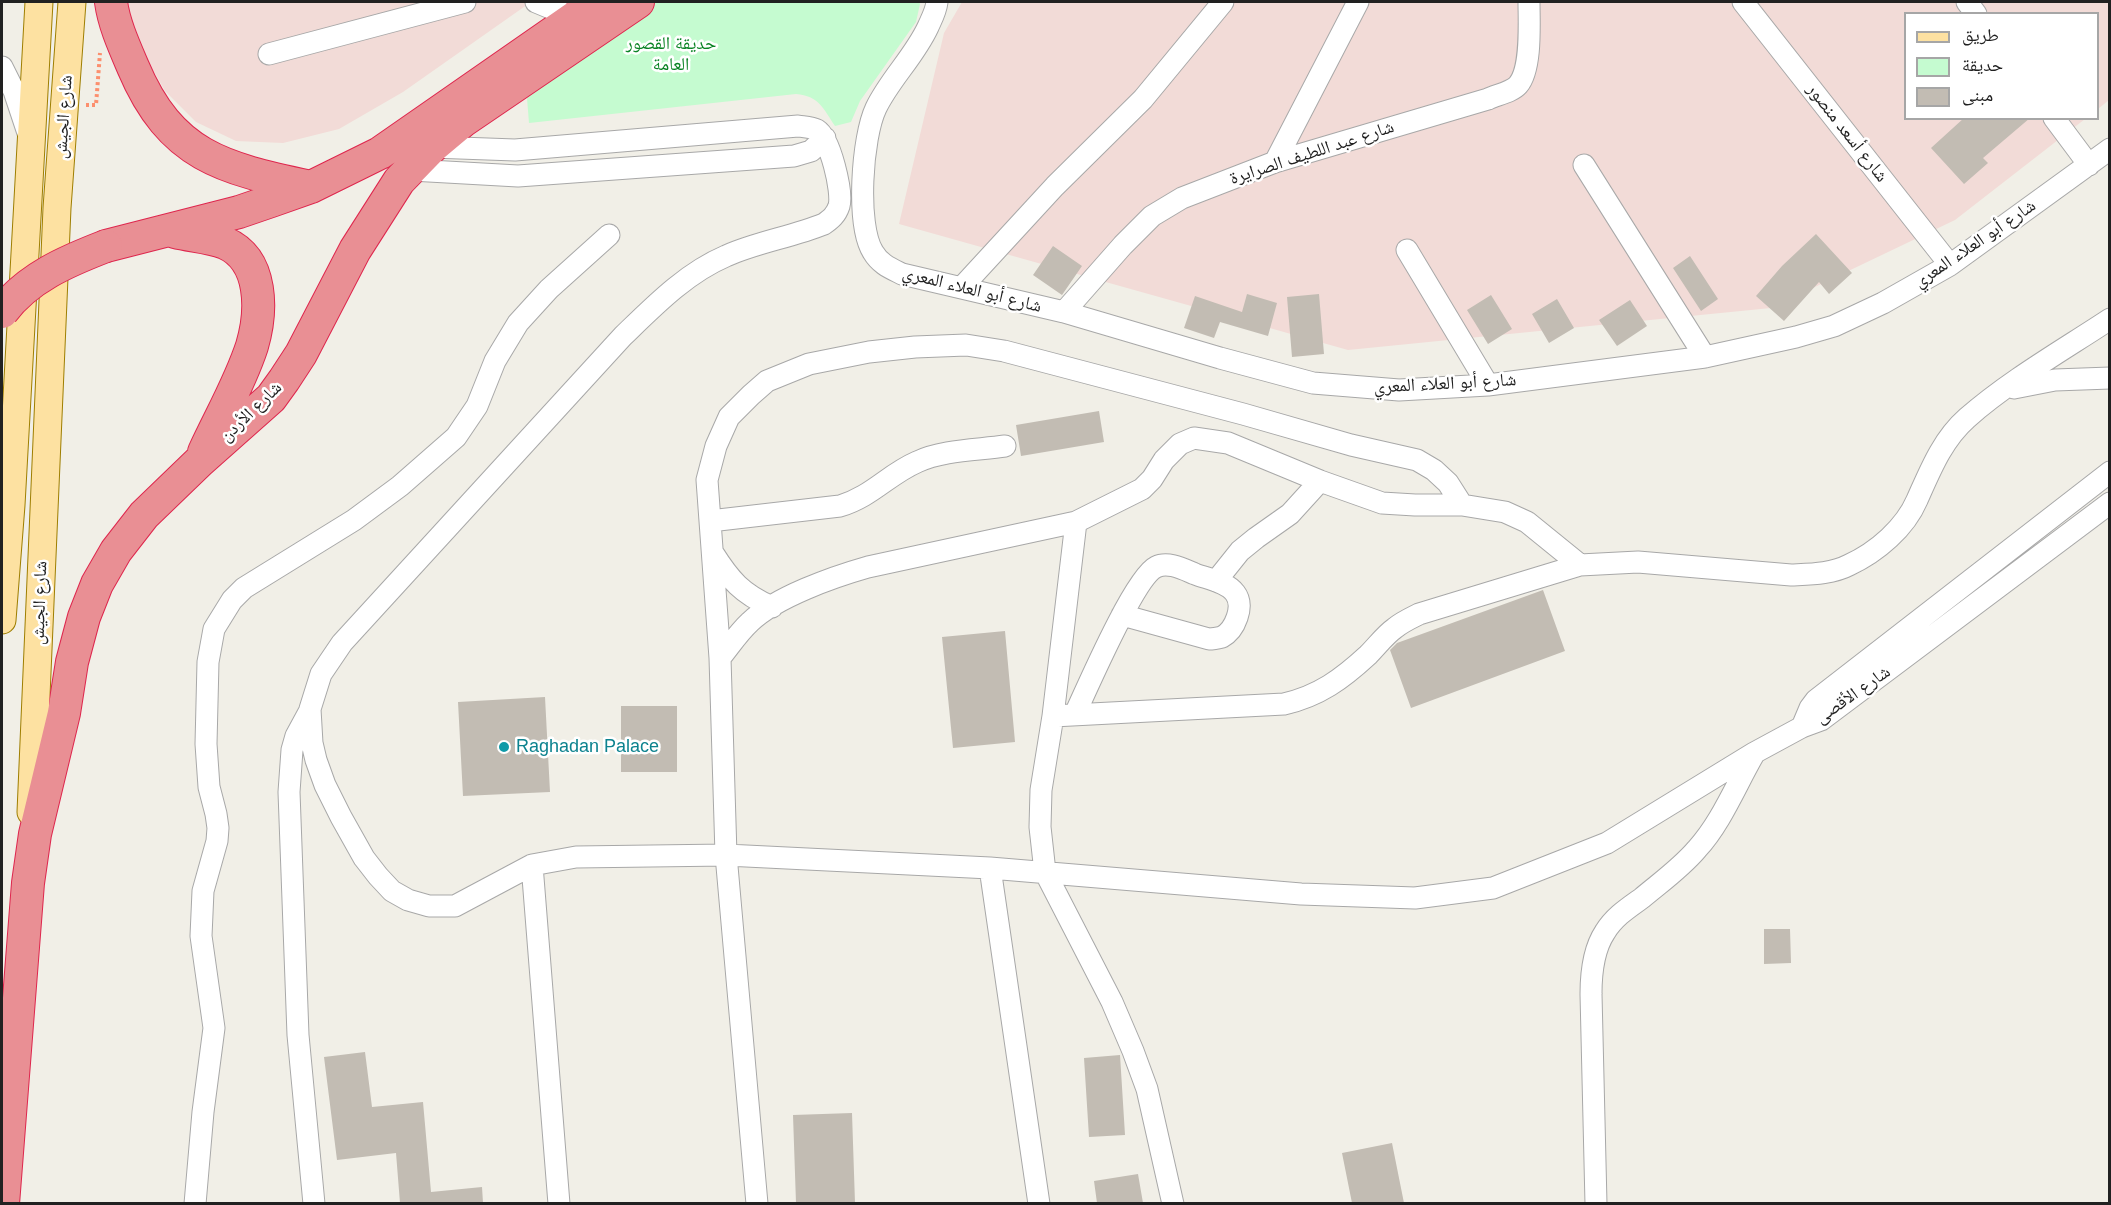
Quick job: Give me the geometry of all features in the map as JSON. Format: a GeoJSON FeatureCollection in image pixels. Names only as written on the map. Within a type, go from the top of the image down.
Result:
{"type":"FeatureCollection","features":[{"type":"Feature","properties":{"kind":"highway"},"geometry":{"type":"LineString","coordinates":[[111,2],[122,42],[141,86],[171,129],[189,146],[208,157],[252,174],[311,187]]}},
{"type":"Feature","properties":{"kind":"highway","name":"شارع الأردن"},"geometry":{"type":"LineString","coordinates":[[28,883],[35,834],[64,713],[72,662],[84,617],[97,584],[116,551],[144,515],[271,398],[302,354],[355,250],[399,181],[464,121],[638,2]]}},
{"type":"Feature","properties":{"kind":"highway"},"geometry":{"type":"LineString","coordinates":[[2,312],[11,300],[40,276],[71,259],[106,246],[239,212],[311,187],[380,153],[584,9]]}},
{"type":"Feature","properties":{"kind":"highway"},"geometry":{"type":"LineString","coordinates":[[168,231],[226,244],[250,265],[256,285],[258,308],[252,344],[243,369],[200,461]]}},
{"type":"Feature","properties":{"kind":"highway","name":"شارع الجيش"},"geometry":{"type":"LineString","coordinates":[[5,1196],[28,883]]}},
{"type":"Feature","properties":{"kind":"main road","name":"شارع الجيش"},"geometry":{"type":"LineString","coordinates":[[2,620],[11,505],[39,2]]}},
{"type":"Feature","properties":{"kind":"main road","name":"شارع الجيش"},"geometry":{"type":"LineString","coordinates":[[28,883],[57,208],[72,2]]}},
{"type":"Feature","properties":{"kind":"street"},"geometry":{"type":"LineString","coordinates":[[269,54],[465,2]]}},
{"type":"Feature","properties":{"kind":"street"},"geometry":{"type":"LineString","coordinates":[[536,2],[584,9]]}},
{"type":"Feature","properties":{"kind":"street","name":"شارع أبو العلاء المعري"},"geometry":{"type":"LineString","coordinates":[[937,2],[921,42],[892,83],[871,119],[868,131],[862,210],[866,237],[873,252],[883,265],[902,274],[1064,312],[1313,383],[1399,390],[1488,385],[1705,357],[1796,337],[1833,326],[1883,303],[1950,264],[2109,149]]}},
{"type":"Feature","properties":{"kind":"street"},"geometry":{"type":"LineString","coordinates":[[962,287],[1055,186],[1143,99],[1224,2]]}},
{"type":"Feature","properties":{"kind":"street"},"geometry":{"type":"LineString","coordinates":[[1275,162],[1358,2]]}},
{"type":"Feature","properties":{"kind":"street","name":"شارع عبد اللطيف الصرايرة"},"geometry":{"type":"LineString","coordinates":[[1064,312],[1152,216],[1182,198],[1275,162],[1488,99],[1517,86],[1526,63],[1529,2]]}},
{"type":"Feature","properties":{"kind":"street","name":"شارع أسعد منصور"},"geometry":{"type":"LineString","coordinates":[[1743,2],[1950,264]]}},
{"type":"Feature","properties":{"kind":"street"},"geometry":{"type":"LineString","coordinates":[[2,57],[19,65],[34,67]]}},
{"type":"Feature","properties":{"kind":"street"},"geometry":{"type":"LineString","coordinates":[[2,67],[22,111],[32,154]]}},
{"type":"Feature","properties":{"kind":"street"},"geometry":{"type":"LineString","coordinates":[[2055,120],[2089,165]]}},
{"type":"Feature","properties":{"kind":"street"},"geometry":{"type":"LineString","coordinates":[[314,1203],[298,1035],[290,792],[292,750],[296,736],[310,709],[321,674],[342,643],[623,336],[659,301],[710,263],[727,255],[813,228],[833,218],[841,196],[825,138],[817,130],[808,127],[791,126],[501,150],[422,159]]}},
{"type":"Feature","properties":{"kind":"street"},"geometry":{"type":"LineString","coordinates":[[422,159],[502,175],[518,176],[794,156],[811,151],[825,138]]}},
{"type":"Feature","properties":{"kind":"street"},"geometry":{"type":"LineString","coordinates":[[501,150],[502,175]]}},
{"type":"Feature","properties":{"kind":"street"},"geometry":{"type":"LineString","coordinates":[[1584,165],[1705,357]]}},
{"type":"Feature","properties":{"kind":"street"},"geometry":{"type":"LineString","coordinates":[[195,1203],[202,1112],[214,1028],[203,956],[201,908],[218,828],[210,787],[206,744],[208,662],[214,629],[227,607],[244,588],[354,520],[399,486],[456,437],[477,406],[495,361],[518,323],[542,296],[609,235]]}},
{"type":"Feature","properties":{"kind":"street"},"geometry":{"type":"LineString","coordinates":[[1407,250],[1488,385]]}},
{"type":"Feature","properties":{"kind":"street"},"geometry":{"type":"LineString","coordinates":[[1053,716],[1284,704],[1302,699],[1323,691],[1356,666],[1394,628],[1411,618],[1580,565],[1638,562],[1791,575],[1815,574],[1848,566],[1876,549],[1900,528],[1916,503],[1929,471],[1965,419],[2109,319]]}},
{"type":"Feature","properties":{"kind":"street"},"geometry":{"type":"LineString","coordinates":[[757,1203],[726,855],[720,658],[707,480],[716,446],[729,417],[767,381],[809,364],[869,352],[966,345],[1004,351],[1351,445],[1417,460],[1434,470],[1448,483],[1462,505]]}},
{"type":"Feature","properties":{"kind":"street"},"geometry":{"type":"LineString","coordinates":[[2004,390],[2055,380],[2109,378]]}},
{"type":"Feature","properties":{"kind":"street"},"geometry":{"type":"LineString","coordinates":[[720,658],[751,621],[772,607],[821,583],[868,567],[1076,522],[1142,489],[1152,479],[1164,460],[1180,444],[1194,438],[1228,443],[1320,481],[1382,502],[1462,505],[1504,512],[1527,522],[1580,565]]}},
{"type":"Feature","properties":{"kind":"street"},"geometry":{"type":"LineString","coordinates":[[710,522],[840,506],[857,501],[917,462],[940,455],[1005,446]]}},
{"type":"Feature","properties":{"kind":"street","name":"شارع الأقصى"},"geometry":{"type":"LineString","coordinates":[[2109,472],[1816,700],[1805,717],[1802,727],[1812,725],[1830,714],[2109,503]]}},
{"type":"Feature","properties":{"kind":"street"},"geometry":{"type":"LineString","coordinates":[[1216,581],[1240,551],[1290,514],[1320,481]]}},
{"type":"Feature","properties":{"kind":"street"},"geometry":{"type":"LineString","coordinates":[[1076,522],[1041,800],[1040,828],[1045,872],[1112,1002],[1133,1052],[1147,1089],[1173,1203]]}},
{"type":"Feature","properties":{"kind":"street"},"geometry":{"type":"LineString","coordinates":[[713,552],[736,586],[772,607]]}},
{"type":"Feature","properties":{"kind":"street"},"geometry":{"type":"LineString","coordinates":[[1075,714],[1122,615],[1148,571],[1158,566],[1169,565],[1216,581],[1229,587],[1237,595],[1240,607],[1232,629],[1221,637],[1209,639],[1122,615]]}},
{"type":"Feature","properties":{"kind":"street"},"geometry":{"type":"LineString","coordinates":[[310,709],[312,743],[325,785],[364,858],[392,891],[408,900],[429,906],[455,906],[532,865],[576,857],[726,855],[990,868],[1312,895],[1415,898],[1493,888],[1607,843],[1754,753],[1802,727]]}},
{"type":"Feature","properties":{"kind":"street"},"geometry":{"type":"LineString","coordinates":[[1596,1203],[1591,972],[1596,953],[1604,932],[1617,917],[1677,870],[1699,847],[1719,818],[1754,753]]}},
{"type":"Feature","properties":{"kind":"street"},"geometry":{"type":"LineString","coordinates":[[532,865],[559,1203]]}},
{"type":"Feature","properties":{"kind":"street"},"geometry":{"type":"LineString","coordinates":[[990,868],[1039,1203]]}},
{"type":"Feature","properties":{"kind":"path"},"geometry":{"type":"LineString","coordinates":[[96,105],[100,52]]}},
{"type":"Feature","properties":{"kind":"shaded area"},"geometry":{"type":"Polygon","coordinates":[[[124,2],[531,2],[403,92],[339,129],[283,143],[236,141],[196,122],[165,91],[139,45],[124,2]]]}},
{"type":"Feature","properties":{"kind":"shaded area"},"geometry":{"type":"Polygon","coordinates":[[[962,2],[2109,2],[2109,100],[2099,108],[2099,12],[1904,12],[1904,120],[2084,120],[1955,220],[1771,308],[1348,350],[899,224],[944,33],[962,2]]]}},
{"type":"Feature","properties":{"kind":"green space","name":"حديقة القصور العامة"},"geometry":{"type":"Polygon","coordinates":[[[657,2],[919,2],[920,4],[916,22],[860,101],[851,122],[835,126],[815,100],[796,94],[529,123],[527,98],[536,79],[657,2]]]}},
{"type":"Feature","properties":{"kind":"building"},"geometry":{"type":"Polygon","coordinates":[[[1962,120],[2028,120],[1983,158],[1988,163],[1964,184],[1931,148],[1962,120]]]}},
{"type":"Feature","properties":{"kind":"building"},"geometry":{"type":"Polygon","coordinates":[[[1816,234],[1852,273],[1829,294],[1819,282],[1784,321],[1756,296],[1782,266],[1816,234]]]}},
{"type":"Feature","properties":{"kind":"building"},"geometry":{"type":"Polygon","coordinates":[[[1053,246],[1082,266],[1062,295],[1033,275],[1053,246]]]}},
{"type":"Feature","properties":{"kind":"building"},"geometry":{"type":"Polygon","coordinates":[[[1690,256],[1718,299],[1701,311],[1673,268],[1690,256]]]}},
{"type":"Feature","properties":{"kind":"building"},"geometry":{"type":"Polygon","coordinates":[[[1247,294],[1277,303],[1268,336],[1220,322],[1214,338],[1184,328],[1195,296],[1242,312],[1247,294]]]}},
{"type":"Feature","properties":{"kind":"building"},"geometry":{"type":"Polygon","coordinates":[[[1319,294],[1324,354],[1292,357],[1287,297],[1319,294]]]}},
{"type":"Feature","properties":{"kind":"building"},"geometry":{"type":"Polygon","coordinates":[[[1491,295],[1512,329],[1488,344],[1467,310],[1491,295]]]}},
{"type":"Feature","properties":{"kind":"building"},"geometry":{"type":"Polygon","coordinates":[[[1557,299],[1574,328],[1549,343],[1532,314],[1557,299]]]}},
{"type":"Feature","properties":{"kind":"building"},"geometry":{"type":"Polygon","coordinates":[[[1630,300],[1647,326],[1617,346],[1599,320],[1630,300]]]}},
{"type":"Feature","properties":{"kind":"building"},"geometry":{"type":"Polygon","coordinates":[[[1099,411],[1104,442],[1021,456],[1016,425],[1099,411]]]}},
{"type":"Feature","properties":{"kind":"building"},"geometry":{"type":"Polygon","coordinates":[[[1543,590],[1565,651],[1411,708],[1390,650],[1397,643],[1543,590]]]}},
{"type":"Feature","properties":{"kind":"building"},"geometry":{"type":"Polygon","coordinates":[[[1005,631],[1015,742],[953,748],[942,637],[1005,631]]]}},
{"type":"Feature","properties":{"kind":"building","name":"Raghadan Palace"},"geometry":{"type":"Polygon","coordinates":[[[545,697],[550,792],[463,796],[458,702],[545,697]]]}},
{"type":"Feature","properties":{"kind":"building"},"geometry":{"type":"Polygon","coordinates":[[[621,706],[677,706],[677,772],[621,772],[621,706]]]}},
{"type":"Feature","properties":{"kind":"building"},"geometry":{"type":"Polygon","coordinates":[[[1764,929],[1790,929],[1791,963],[1764,964],[1764,929]]]}},
{"type":"Feature","properties":{"kind":"building"},"geometry":{"type":"Polygon","coordinates":[[[365,1052],[372,1107],[423,1102],[431,1192],[482,1187],[483,1203],[400,1203],[396,1153],[337,1160],[324,1057],[365,1052]]]}},
{"type":"Feature","properties":{"kind":"building"},"geometry":{"type":"Polygon","coordinates":[[[1120,1055],[1125,1135],[1089,1137],[1084,1058],[1120,1055]]]}},
{"type":"Feature","properties":{"kind":"building"},"geometry":{"type":"Polygon","coordinates":[[[852,1113],[855,1203],[796,1203],[793,1115],[852,1113]]]}},
{"type":"Feature","properties":{"kind":"building"},"geometry":{"type":"Polygon","coordinates":[[[1392,1143],[1404,1203],[1352,1203],[1342,1153],[1392,1143]]]}},
{"type":"Feature","properties":{"kind":"building"},"geometry":{"type":"Polygon","coordinates":[[[1138,1174],[1143,1203],[1097,1203],[1094,1181],[1138,1174]]]}},
{"type":"Feature","properties":{"kind":"place","name":"Raghadan Palace"},"geometry":{"type":"Point","coordinates":[504,747]}}]}
